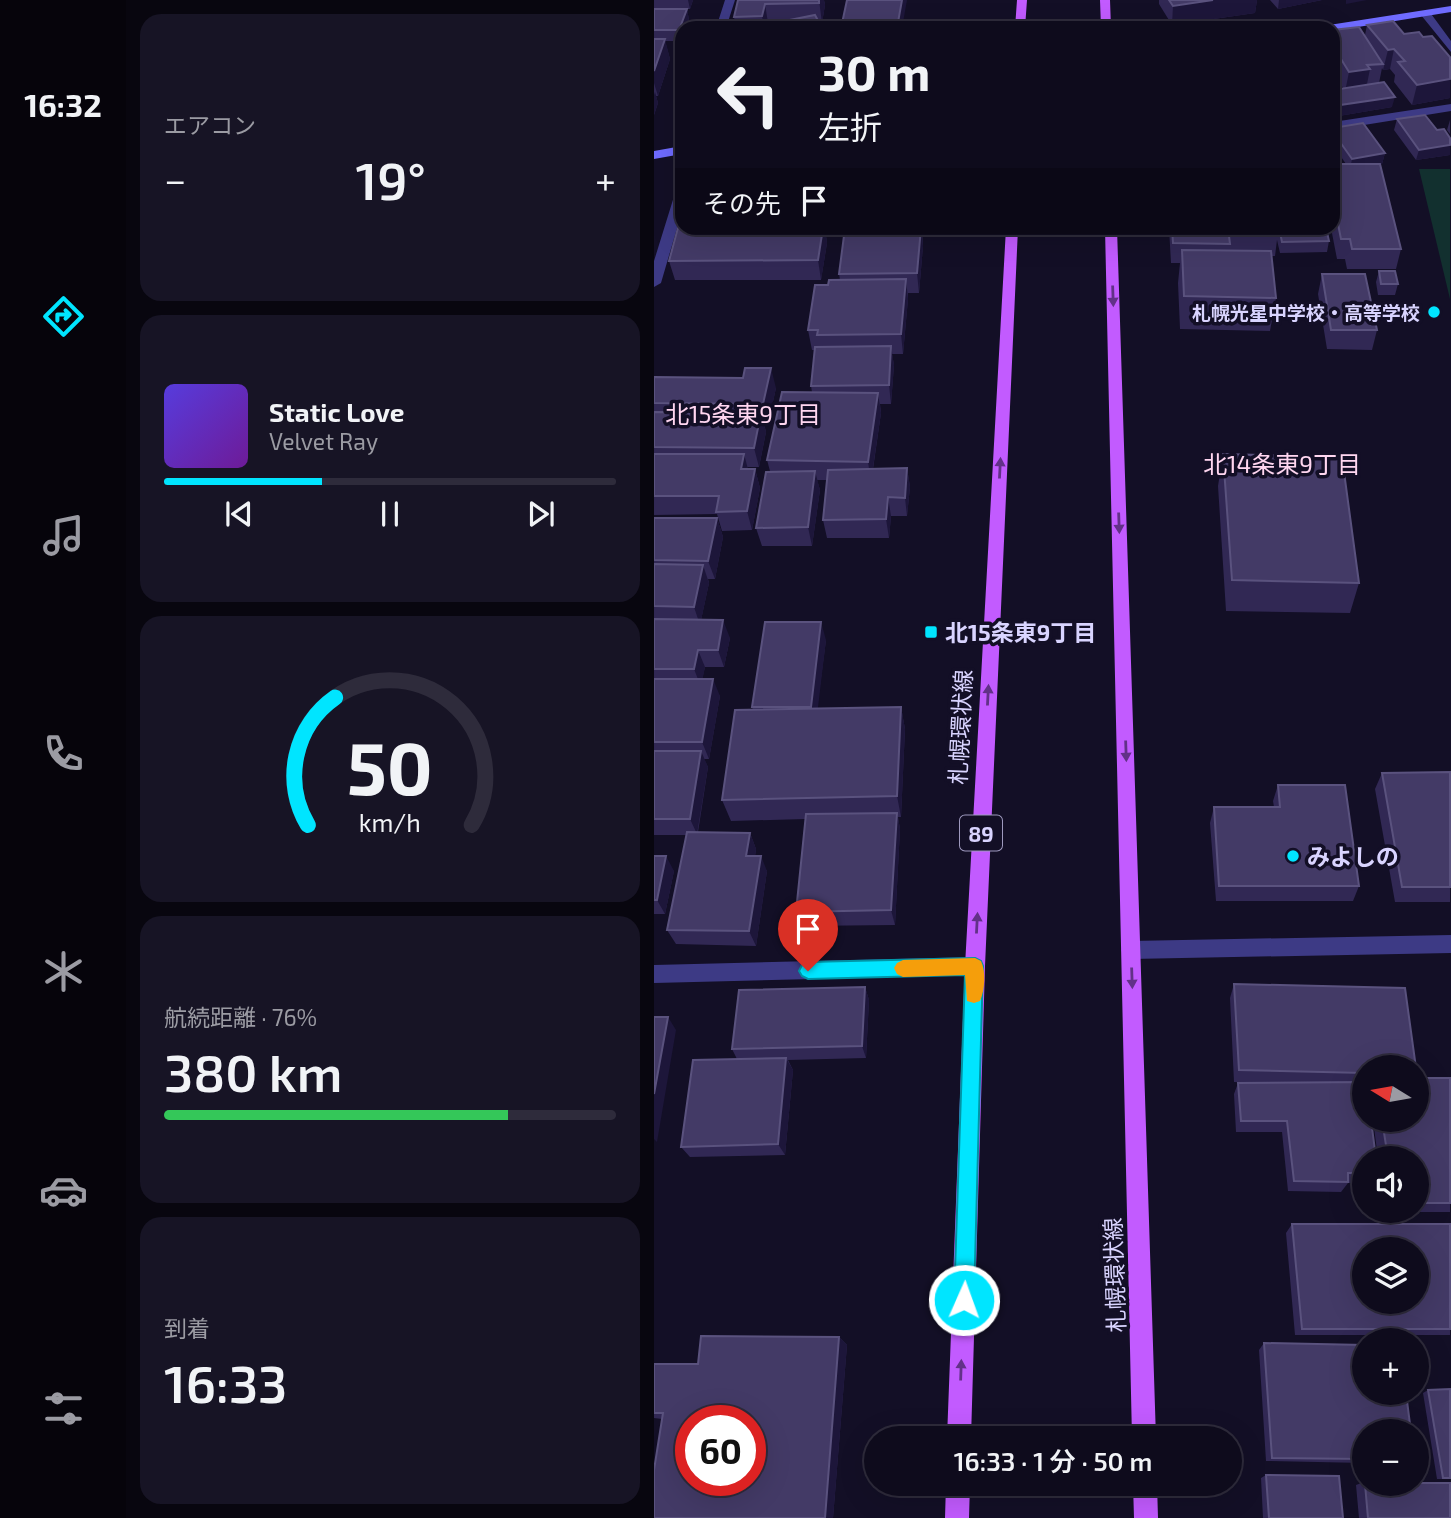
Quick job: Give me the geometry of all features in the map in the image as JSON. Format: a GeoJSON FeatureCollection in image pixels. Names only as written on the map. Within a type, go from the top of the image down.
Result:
{"type":"FeatureCollection","features":[{"type":"Feature","properties":{"kind":"main road"},"geometry":{"type":"LineString","coordinates":[[1020,21],[1022,0]]}},
{"type":"Feature","properties":{"kind":"main road"},"geometry":{"type":"LineString","coordinates":[[1105,0],[1106,21]]}},
{"type":"Feature","properties":{"kind":"main road","name":"札幌環状線"},"geometry":{"type":"LineString","coordinates":[[959,1426],[975,966],[1012,235]]}},
{"type":"Feature","properties":{"kind":"main road","name":"札幌環状線"},"geometry":{"type":"LineString","coordinates":[[1111,235],[1144,1426]]}},
{"type":"Feature","properties":{"kind":"main road"},"geometry":{"type":"LineString","coordinates":[[957,1518],[958,1496]]}},
{"type":"Feature","properties":{"kind":"main road"},"geometry":{"type":"LineString","coordinates":[[1145,1496],[1146,1518]]}},
{"type":"Feature","properties":{"kind":"street"},"geometry":{"type":"LineString","coordinates":[[723,21],[730,0]]}},
{"type":"Feature","properties":{"kind":"street"},"geometry":{"type":"LineString","coordinates":[[1340,26],[1450,9]]}},
{"type":"Feature","properties":{"kind":"street"},"geometry":{"type":"LineString","coordinates":[[1425,13],[1450,49]]}},
{"type":"Feature","properties":{"kind":"street"},"geometry":{"type":"LineString","coordinates":[[1340,125],[1450,107]]}},
{"type":"Feature","properties":{"kind":"street"},"geometry":{"type":"LineString","coordinates":[[654,155],[675,151]]}},
{"type":"Feature","properties":{"kind":"street"},"geometry":{"type":"LineString","coordinates":[[654,283],[675,213]]}},
{"type":"Feature","properties":{"kind":"street"},"geometry":{"type":"LineString","coordinates":[[1131,950],[1450,944]]}},
{"type":"Feature","properties":{"kind":"street"},"geometry":{"type":"LineString","coordinates":[[654,974],[975,966]]}},
{"type":"Feature","properties":{"kind":"green space"},"geometry":{"type":"Polygon","coordinates":[[[1419,169],[1450,169],[1450,299],[1419,169]]]}},
{"type":"Feature","properties":{"kind":"building"},"geometry":{"type":"Polygon","coordinates":[[[738,0],[819,0],[819,3],[765,4],[762,16],[734,17],[738,0]]]}},
{"type":"Feature","properties":{"kind":"building"},"geometry":{"type":"Polygon","coordinates":[[[847,0],[902,0],[898,21],[842,21],[847,0]]]}},
{"type":"Feature","properties":{"kind":"building"},"geometry":{"type":"Polygon","coordinates":[[[1169,0],[1213,0],[1173,6],[1169,0]]]}},
{"type":"Feature","properties":{"kind":"building"},"geometry":{"type":"Polygon","coordinates":[[[654,9],[687,9],[682,21],[675,21],[675,30],[654,30],[654,9]]]}},
{"type":"Feature","properties":{"kind":"building"},"geometry":{"type":"Polygon","coordinates":[[[815,15],[818,21],[785,21],[815,15]]]}},
{"type":"Feature","properties":{"kind":"building"},"geometry":{"type":"Polygon","coordinates":[[[1393,21],[1404,34],[1419,32],[1423,37],[1432,36],[1450,57],[1450,79],[1417,85],[1398,62],[1405,61],[1394,49],[1388,50],[1367,25],[1393,21]]]}},
{"type":"Feature","properties":{"kind":"building"},"geometry":{"type":"Polygon","coordinates":[[[1359,27],[1383,64],[1367,65],[1370,69],[1349,72],[1340,57],[1340,29],[1359,27]]]}},
{"type":"Feature","properties":{"kind":"building"},"geometry":{"type":"Polygon","coordinates":[[[654,39],[665,39],[654,71],[654,39]]]}},
{"type":"Feature","properties":{"kind":"building"},"geometry":{"type":"Polygon","coordinates":[[[1384,82],[1395,97],[1340,105],[1340,89],[1384,82]]]}},
{"type":"Feature","properties":{"kind":"building"},"geometry":{"type":"Polygon","coordinates":[[[1425,115],[1437,130],[1444,129],[1450,138],[1450,145],[1419,150],[1397,119],[1425,115]]]}},
{"type":"Feature","properties":{"kind":"building"},"geometry":{"type":"Polygon","coordinates":[[[1363,123],[1385,153],[1352,159],[1340,142],[1340,127],[1363,123]]]}},
{"type":"Feature","properties":{"kind":"building"},"geometry":{"type":"Polygon","coordinates":[[[1340,164],[1380,164],[1401,249],[1352,249],[1350,239],[1341,239],[1340,164]]]}},
{"type":"Feature","properties":{"kind":"building"},"geometry":{"type":"Polygon","coordinates":[[[676,235],[822,235],[818,260],[669,261],[676,235]]]}},
{"type":"Feature","properties":{"kind":"building"},"geometry":{"type":"Polygon","coordinates":[[[844,235],[920,235],[917,273],[839,274],[844,235]]]}},
{"type":"Feature","properties":{"kind":"building"},"geometry":{"type":"Polygon","coordinates":[[[1172,235],[1229,235],[1230,244],[1173,243],[1172,235]]]}},
{"type":"Feature","properties":{"kind":"building"},"geometry":{"type":"Polygon","coordinates":[[[1234,235],[1278,236],[1234,236],[1234,235]]]}},
{"type":"Feature","properties":{"kind":"building"},"geometry":{"type":"Polygon","coordinates":[[[1280,235],[1328,235],[1329,241],[1282,242],[1280,235]]]}},
{"type":"Feature","properties":{"kind":"building"},"geometry":{"type":"Polygon","coordinates":[[[1182,250],[1271,251],[1276,298],[1184,296],[1182,250]]]}},
{"type":"Feature","properties":{"kind":"building"},"geometry":{"type":"Polygon","coordinates":[[[1379,271],[1395,271],[1398,284],[1381,284],[1379,271]]]}},
{"type":"Feature","properties":{"kind":"building"},"geometry":{"type":"Polygon","coordinates":[[[1322,274],[1365,274],[1377,330],[1331,330],[1322,274]]]}},
{"type":"Feature","properties":{"kind":"building"},"geometry":{"type":"Polygon","coordinates":[[[906,279],[901,334],[817,335],[818,330],[808,330],[815,285],[828,285],[829,280],[906,279]]]}},
{"type":"Feature","properties":{"kind":"building"},"geometry":{"type":"Polygon","coordinates":[[[891,346],[889,385],[811,386],[815,347],[891,346]]]}},
{"type":"Feature","properties":{"kind":"building"},"geometry":{"type":"Polygon","coordinates":[[[745,368],[771,368],[763,404],[654,403],[654,377],[743,378],[745,368]]]}},
{"type":"Feature","properties":{"kind":"building"},"geometry":{"type":"Polygon","coordinates":[[[782,392],[878,393],[868,462],[767,460],[782,392]]]}},
{"type":"Feature","properties":{"kind":"building"},"geometry":{"type":"Polygon","coordinates":[[[654,412],[761,413],[754,448],[654,447],[654,412]]]}},
{"type":"Feature","properties":{"kind":"building"},"geometry":{"type":"Polygon","coordinates":[[[654,454],[744,454],[741,469],[755,469],[747,511],[716,512],[719,496],[654,496],[654,454]]]}},
{"type":"Feature","properties":{"kind":"building"},"geometry":{"type":"Polygon","coordinates":[[[1223,454],[1342,457],[1359,583],[1232,580],[1223,454]]]}},
{"type":"Feature","properties":{"kind":"building"},"geometry":{"type":"Polygon","coordinates":[[[907,468],[905,498],[888,497],[886,519],[823,520],[828,470],[907,468]]]}},
{"type":"Feature","properties":{"kind":"building"},"geometry":{"type":"Polygon","coordinates":[[[815,471],[808,527],[756,528],[766,472],[815,471]]]}},
{"type":"Feature","properties":{"kind":"building"},"geometry":{"type":"Polygon","coordinates":[[[654,518],[717,518],[708,561],[654,560],[654,518]]]}},
{"type":"Feature","properties":{"kind":"building"},"geometry":{"type":"Polygon","coordinates":[[[654,564],[703,565],[694,607],[654,606],[654,564]]]}},
{"type":"Feature","properties":{"kind":"building"},"geometry":{"type":"Polygon","coordinates":[[[654,619],[723,620],[718,650],[698,650],[694,669],[654,669],[654,619]]]}},
{"type":"Feature","properties":{"kind":"building"},"geometry":{"type":"Polygon","coordinates":[[[765,622],[821,622],[811,707],[752,707],[765,622]]]}},
{"type":"Feature","properties":{"kind":"building"},"geometry":{"type":"Polygon","coordinates":[[[654,679],[713,679],[702,742],[654,742],[654,679]]]}},
{"type":"Feature","properties":{"kind":"building"},"geometry":{"type":"Polygon","coordinates":[[[901,707],[897,796],[722,800],[735,710],[901,707]]]}},
{"type":"Feature","properties":{"kind":"building"},"geometry":{"type":"Polygon","coordinates":[[[654,751],[701,751],[690,819],[654,819],[654,751]]]}},
{"type":"Feature","properties":{"kind":"building"},"geometry":{"type":"Polygon","coordinates":[[[1450,772],[1450,887],[1402,887],[1382,773],[1450,772]]]}},
{"type":"Feature","properties":{"kind":"building"},"geometry":{"type":"Polygon","coordinates":[[[1278,785],[1345,785],[1359,886],[1219,886],[1214,807],[1280,807],[1278,785]]]}},
{"type":"Feature","properties":{"kind":"building"},"geometry":{"type":"Polygon","coordinates":[[[897,813],[891,910],[796,912],[806,814],[897,813]]]}},
{"type":"Feature","properties":{"kind":"building"},"geometry":{"type":"Polygon","coordinates":[[[687,832],[750,833],[746,856],[761,856],[749,931],[667,930],[687,832]]]}},
{"type":"Feature","properties":{"kind":"building"},"geometry":{"type":"Polygon","coordinates":[[[654,856],[666,856],[657,900],[654,900],[654,856]]]}},
{"type":"Feature","properties":{"kind":"building"},"geometry":{"type":"Polygon","coordinates":[[[1234,984],[1405,988],[1414,1055],[1352,1055],[1352,1073],[1239,1070],[1234,984]]]}},
{"type":"Feature","properties":{"kind":"building"},"geometry":{"type":"Polygon","coordinates":[[[865,987],[862,1046],[732,1049],[739,990],[865,987]]]}},
{"type":"Feature","properties":{"kind":"building"},"geometry":{"type":"Polygon","coordinates":[[[654,1017],[668,1017],[654,1094],[654,1017]]]}},
{"type":"Feature","properties":{"kind":"building"},"geometry":{"type":"Polygon","coordinates":[[[786,1058],[778,1144],[681,1147],[693,1060],[786,1058]]]}},
{"type":"Feature","properties":{"kind":"building"},"geometry":{"type":"Polygon","coordinates":[[[1429,1078],[1450,1078],[1450,1203],[1429,1203],[1429,1146],[1386,1146],[1384,1132],[1429,1132],[1429,1078]]]}},
{"type":"Feature","properties":{"kind":"building"},"geometry":{"type":"Polygon","coordinates":[[[1352,1082],[1352,1132],[1373,1132],[1374,1146],[1352,1146],[1352,1173],[1348,1173],[1348,1182],[1294,1181],[1287,1121],[1241,1121],[1238,1083],[1352,1082]]]}},
{"type":"Feature","properties":{"kind":"building"},"geometry":{"type":"Polygon","coordinates":[[[1292,1224],[1450,1224],[1450,1329],[1302,1329],[1292,1224]]]}},
{"type":"Feature","properties":{"kind":"building"},"geometry":{"type":"Polygon","coordinates":[[[701,1336],[839,1337],[825,1518],[654,1518],[654,1470],[663,1413],[654,1413],[654,1364],[698,1364],[701,1336]]]}},
{"type":"Feature","properties":{"kind":"building"},"geometry":{"type":"Polygon","coordinates":[[[1264,1343],[1352,1345],[1352,1405],[1408,1405],[1409,1419],[1352,1419],[1352,1459],[1272,1458],[1264,1343]]]}},
{"type":"Feature","properties":{"kind":"building"},"geometry":{"type":"Polygon","coordinates":[[[1450,1389],[1450,1478],[1443,1478],[1429,1390],[1450,1389]]]}},
{"type":"Feature","properties":{"kind":"building"},"geometry":{"type":"Polygon","coordinates":[[[1266,1475],[1339,1476],[1343,1518],[1269,1518],[1266,1475]]]}},
{"type":"Feature","properties":{"kind":"building"},"geometry":{"type":"Polygon","coordinates":[[[1429,1483],[1450,1483],[1450,1518],[1368,1518],[1366,1496],[1429,1496],[1429,1483]]]}},
{"type":"Feature","properties":{"kind":"slow traffic"},"geometry":{"type":"LineString","coordinates":[[903,968],[975,966],[974,995]]}},
{"type":"Feature","properties":{"kind":"place","name":"札幌光星中学校・高等学校"},"geometry":{"type":"Point","coordinates":[1434,312]}},
{"type":"Feature","properties":{"kind":"place","name":"北15条東9丁目"},"geometry":{"type":"Point","coordinates":[931,632]}},
{"type":"Feature","properties":{"kind":"place","name":"みよしの"},"geometry":{"type":"Point","coordinates":[1293,856]}},
{"type":"Feature","properties":{"kind":"district","name":"北15条東9丁目"},"geometry":{"type":"Point","coordinates":[743,413]}},
{"type":"Feature","properties":{"kind":"district","name":"北14条東9丁目"},"geometry":{"type":"Point","coordinates":[1282,463]}},
{"type":"Feature","properties":{"kind":"route"},"geometry":{"type":"LineString","coordinates":[[808,971],[975,966],[964,1300]]}}]}
